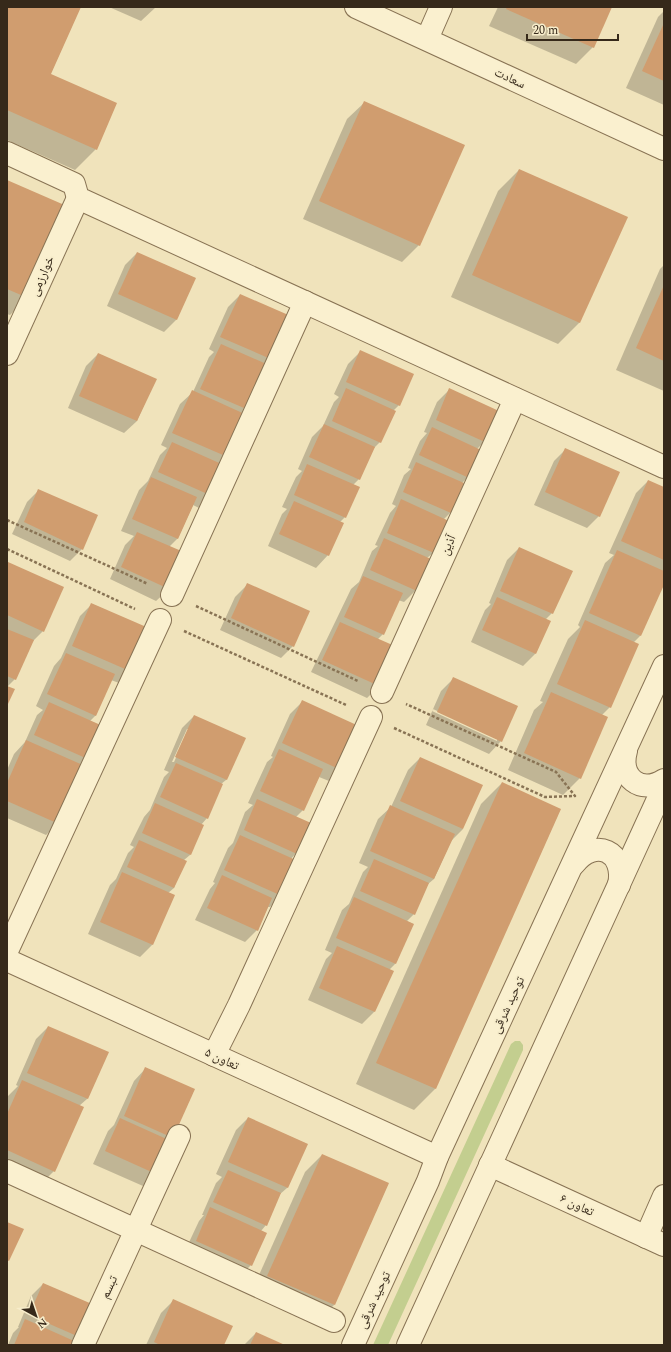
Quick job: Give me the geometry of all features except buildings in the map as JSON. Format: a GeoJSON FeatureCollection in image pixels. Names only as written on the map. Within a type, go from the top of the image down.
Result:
{"type":"FeatureCollection","features":[{"type":"Feature","properties":{"kind":"street","name":"سعادت"},"geometry":{"type":"LineString","coordinates":[[356,7],[664,148]]}},
{"type":"Feature","properties":{"kind":"street"},"geometry":{"type":"LineString","coordinates":[[426,39],[441,7]]}},
{"type":"Feature","properties":{"kind":"street"},"geometry":{"type":"LineString","coordinates":[[7,153],[74,184],[78,198],[664,467]]}},
{"type":"Feature","properties":{"kind":"street","name":"خوارزمی"},"geometry":{"type":"LineString","coordinates":[[7,354],[78,198]]}},
{"type":"Feature","properties":{"kind":"street"},"geometry":{"type":"LineString","coordinates":[[172,595],[305,302]]}},
{"type":"Feature","properties":{"kind":"street","name":"آذین"},"geometry":{"type":"LineString","coordinates":[[382,692],[515,399]]}},
{"type":"Feature","properties":{"kind":"street"},"geometry":{"type":"LineString","coordinates":[[7,951],[160,620]]}},
{"type":"Feature","properties":{"kind":"street","name":"توحید شرقی"},"geometry":{"type":"LineString","coordinates":[[353,1345],[428,1181],[437,1158],[574,864],[664,666]]}},
{"type":"Feature","properties":{"kind":"street"},"geometry":{"type":"LineString","coordinates":[[214,1055],[371,716]]}},
{"type":"Feature","properties":{"kind":"street"},"geometry":{"type":"LineString","coordinates":[[626,751],[623,761],[625,770],[630,778],[638,784],[647,786],[657,784],[664,780]]}},
{"type":"Feature","properties":{"kind":"street"},"geometry":{"type":"LineString","coordinates":[[408,1345],[664,786]]}},
{"type":"Feature","properties":{"kind":"street"},"geometry":{"type":"LineString","coordinates":[[574,864],[580,856],[588,851],[597,849],[607,852],[614,857],[620,865],[621,875],[619,885]]}},
{"type":"Feature","properties":{"kind":"street","name":"تعاون ۵"},"geometry":{"type":"LineString","coordinates":[[7,960],[437,1158]]}},
{"type":"Feature","properties":{"kind":"street","name":"تبسم"},"geometry":{"type":"LineString","coordinates":[[83,1345],[179,1136]]}},
{"type":"Feature","properties":{"kind":"street","name":"تعاون ۶"},"geometry":{"type":"LineString","coordinates":[[490,1165],[655,1241]]}},
{"type":"Feature","properties":{"kind":"street"},"geometry":{"type":"LineString","coordinates":[[7,1171],[334,1321]]}},
{"type":"Feature","properties":{"kind":"street"},"geometry":{"type":"LineString","coordinates":[[655,1241],[664,1196]]}},
{"type":"Feature","properties":{"kind":"path"},"geometry":{"type":"LineString","coordinates":[[7,520],[556,772],[575,796],[545,797],[7,549]]}},
{"type":"Feature","properties":{"kind":"green space"},"geometry":{"type":"Polygon","coordinates":[[[515,1041],[520,1041],[523,1045],[523,1050],[388,1345],[373,1345],[511,1044],[515,1041]]]}}]}
